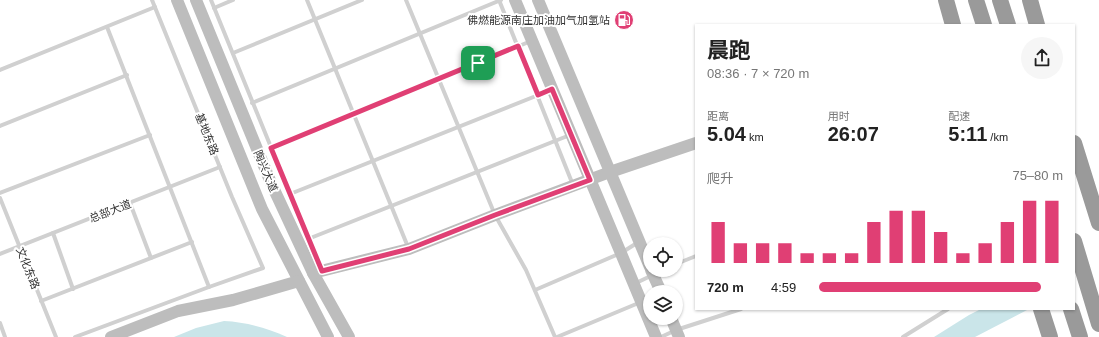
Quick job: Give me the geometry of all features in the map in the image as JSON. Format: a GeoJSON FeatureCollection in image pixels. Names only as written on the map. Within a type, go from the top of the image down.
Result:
{"type":"FeatureCollection","features":[{"type":"Feature","properties":{"kind":"highway"},"geometry":{"type":"LineString","coordinates":[[946,0],[953,24]]}},
{"type":"Feature","properties":{"kind":"highway"},"geometry":{"type":"LineString","coordinates":[[976,0],[984,24]]}},
{"type":"Feature","properties":{"kind":"highway"},"geometry":{"type":"LineString","coordinates":[[1000,0],[1008,24]]}},
{"type":"Feature","properties":{"kind":"highway"},"geometry":{"type":"LineString","coordinates":[[1030,0],[1037,24]]}},
{"type":"Feature","properties":{"kind":"highway"},"geometry":{"type":"LineString","coordinates":[[1075,147],[1099,223]]}},
{"type":"Feature","properties":{"kind":"highway"},"geometry":{"type":"LineString","coordinates":[[1075,244],[1099,324]]}},
{"type":"Feature","properties":{"kind":"highway"},"geometry":{"type":"LineString","coordinates":[[1041,310],[1050,337]]}},
{"type":"Feature","properties":{"kind":"highway"},"geometry":{"type":"LineString","coordinates":[[1071,310],[1080,337]]}},
{"type":"Feature","properties":{"kind":"street","name":"陶兴大道"},"geometry":{"type":"LineString","coordinates":[[176,0],[262,209],[328,337]]}},
{"type":"Feature","properties":{"kind":"street","name":"陶兴大道"},"geometry":{"type":"LineString","coordinates":[[196,0],[271,183],[349,337]]}},
{"type":"Feature","properties":{"kind":"street"},"geometry":{"type":"LineString","coordinates":[[514,0],[634,284],[643,288]]}},
{"type":"Feature","properties":{"kind":"street"},"geometry":{"type":"LineString","coordinates":[[538,0],[643,249]]}},
{"type":"Feature","properties":{"kind":"street"},"geometry":{"type":"LineString","coordinates":[[317,272],[409,249],[610,172],[695,143]]}},
{"type":"Feature","properties":{"kind":"street"},"geometry":{"type":"LineString","coordinates":[[111,337],[178,311],[232,300],[299,281]]}},
{"type":"Feature","properties":{"kind":"street"},"geometry":{"type":"LineString","coordinates":[[655,325],[656,337]]}},
{"type":"Feature","properties":{"kind":"lane","name":"基地东路"},"geometry":{"type":"LineString","coordinates":[[152,0],[263,268],[209,287]]}},
{"type":"Feature","properties":{"kind":"lane"},"geometry":{"type":"LineString","coordinates":[[211,0],[308,239],[317,272]]}},
{"type":"Feature","properties":{"kind":"lane"},"geometry":{"type":"LineString","coordinates":[[214,8],[233,0]]}},
{"type":"Feature","properties":{"kind":"lane"},"geometry":{"type":"LineString","coordinates":[[306,0],[409,249]]}},
{"type":"Feature","properties":{"kind":"lane"},"geometry":{"type":"LineString","coordinates":[[232,53],[362,0]]}},
{"type":"Feature","properties":{"kind":"lane"},"geometry":{"type":"LineString","coordinates":[[406,0],[495,215],[526,270],[556,337],[643,299]]}},
{"type":"Feature","properties":{"kind":"lane"},"geometry":{"type":"LineString","coordinates":[[252,103],[500,0],[573,186]]}},
{"type":"Feature","properties":{"kind":"lane"},"geometry":{"type":"LineString","coordinates":[[0,70],[155,7]]}},
{"type":"Feature","properties":{"kind":"lane"},"geometry":{"type":"LineString","coordinates":[[74,337],[209,287],[107,26]]}},
{"type":"Feature","properties":{"kind":"lane"},"geometry":{"type":"LineString","coordinates":[[271,148],[532,41]]}},
{"type":"Feature","properties":{"kind":"lane"},"geometry":{"type":"LineString","coordinates":[[0,126],[126,75]]}},
{"type":"Feature","properties":{"kind":"lane"},"geometry":{"type":"LineString","coordinates":[[290,194],[552,89]]}},
{"type":"Feature","properties":{"kind":"lane"},"geometry":{"type":"LineString","coordinates":[[0,193],[150,135]]}},
{"type":"Feature","properties":{"kind":"lane"},"geometry":{"type":"LineString","coordinates":[[308,239],[571,135]]}},
{"type":"Feature","properties":{"kind":"lane","name":"总部大道"},"geometry":{"type":"LineString","coordinates":[[0,254],[220,167]]}},
{"type":"Feature","properties":{"kind":"lane","name":"文化东路"},"geometry":{"type":"LineString","coordinates":[[0,198],[56,337]]}},
{"type":"Feature","properties":{"kind":"lane"},"geometry":{"type":"LineString","coordinates":[[130,203],[151,258]]}},
{"type":"Feature","properties":{"kind":"lane"},"geometry":{"type":"LineString","coordinates":[[53,233],[73,289]]}},
{"type":"Feature","properties":{"kind":"lane"},"geometry":{"type":"LineString","coordinates":[[535,290],[621,254],[639,241]]}},
{"type":"Feature","properties":{"kind":"lane"},"geometry":{"type":"LineString","coordinates":[[41,301],[192,242]]}},
{"type":"Feature","properties":{"kind":"lane"},"geometry":{"type":"LineString","coordinates":[[683,261],[695,256]]}},
{"type":"Feature","properties":{"kind":"lane"},"geometry":{"type":"LineString","coordinates":[[634,284],[644,277]]}},
{"type":"Feature","properties":{"kind":"lane"},"geometry":{"type":"LineString","coordinates":[[661,337],[678,333],[738,310]]}},
{"type":"Feature","properties":{"kind":"lane"},"geometry":{"type":"LineString","coordinates":[[903,337],[946,310]]}},
{"type":"Feature","properties":{"kind":"lane"},"geometry":{"type":"LineString","coordinates":[[0,323],[5,337]]}},
{"type":"Feature","properties":{"kind":"water"},"geometry":{"type":"Polygon","coordinates":[[[979,310],[1027,310],[975,337],[934,337],[979,310]]]}},
{"type":"Feature","properties":{"kind":"water"},"geometry":{"type":"Polygon","coordinates":[[[224,321],[256,326],[287,337],[174,337],[196,328],[224,321]]]}},
{"type":"Feature","properties":{"kind":"place","name":"佛燃能源南庄加油加气加氢站"},"geometry":{"type":"Point","coordinates":[624,20]}},
{"type":"Feature","properties":{"kind":"route"},"geometry":{"type":"LineString","coordinates":[[518,46],[538,95],[552,89],[590,180],[409,249],[322,271],[271,148],[478,63],[518,46]]}}]}
